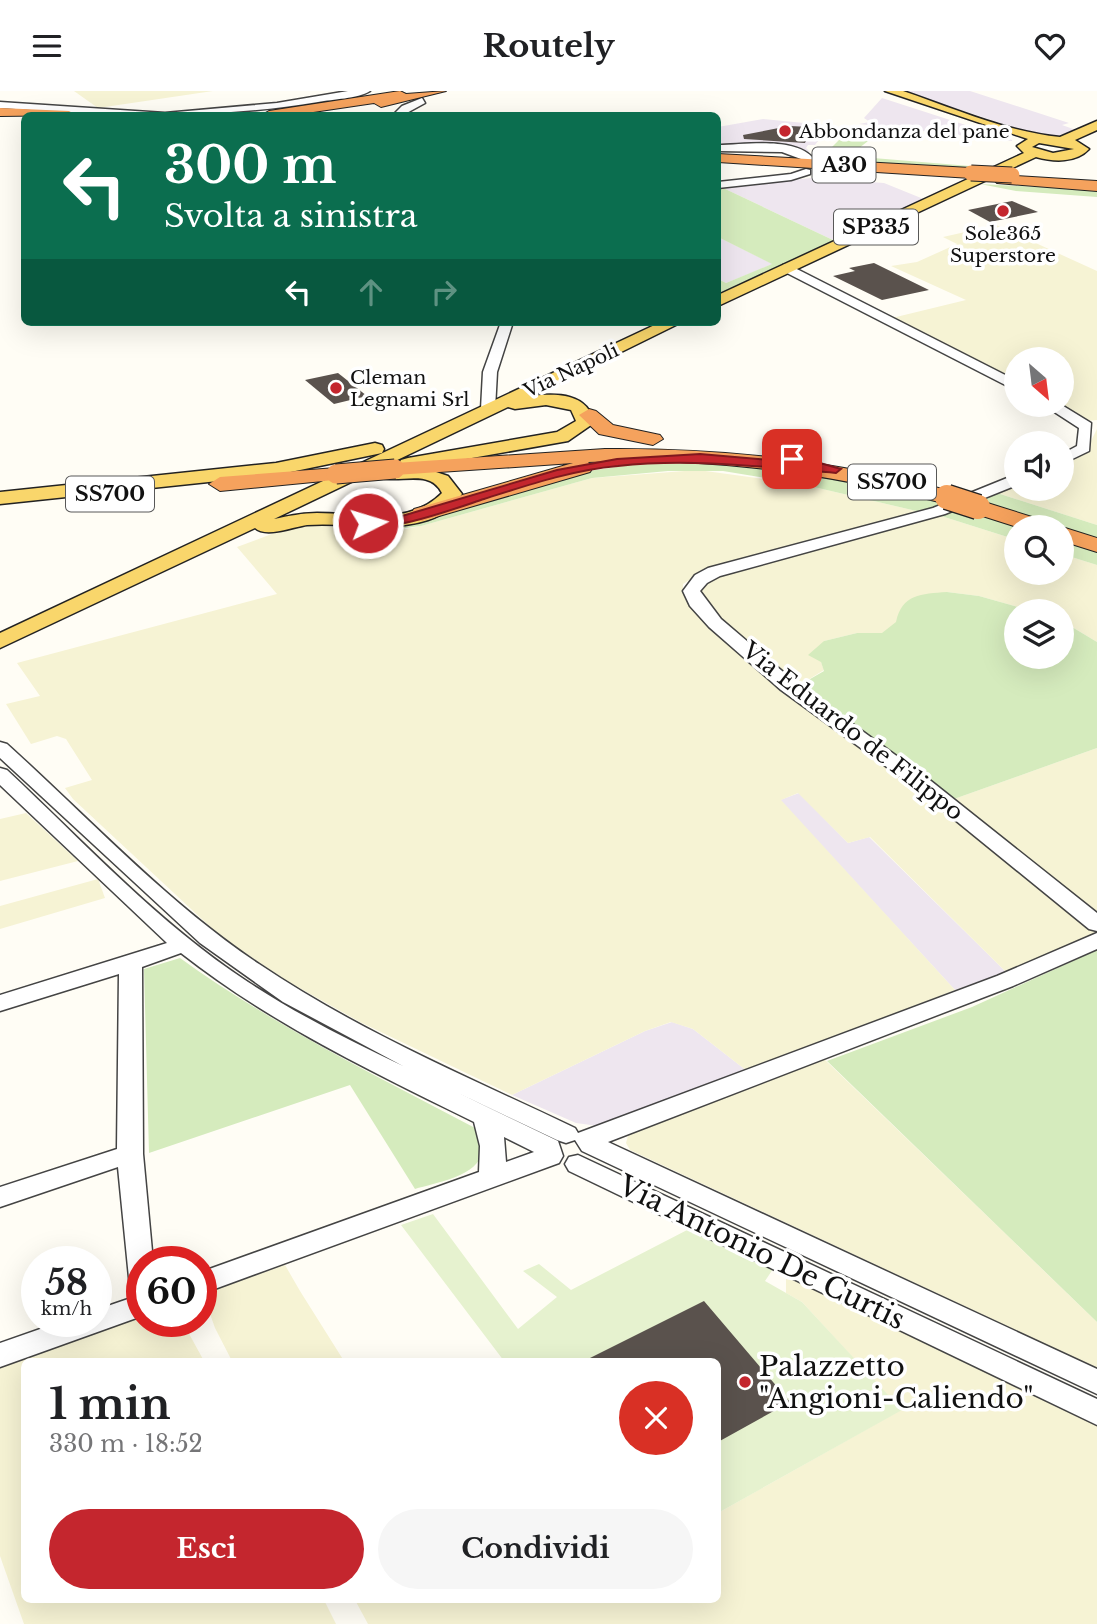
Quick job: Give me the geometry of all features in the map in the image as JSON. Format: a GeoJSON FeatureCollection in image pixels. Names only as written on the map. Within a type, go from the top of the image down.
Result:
{"type":"FeatureCollection","features":[{"type":"Feature","properties":{"kind":"highway"},"geometry":{"type":"LineString","coordinates":[[290,112],[439,91]]}},
{"type":"Feature","properties":{"kind":"highway"},"geometry":{"type":"LineString","coordinates":[[347,112],[370,102],[408,95]]}},
{"type":"Feature","properties":{"kind":"highway"},"geometry":{"type":"LineString","coordinates":[[358,112],[408,95]]}},
{"type":"Feature","properties":{"kind":"highway"},"geometry":{"type":"LineString","coordinates":[[377,112],[386,104],[408,95]]}},
{"type":"Feature","properties":{"kind":"highway"},"geometry":{"type":"LineString","coordinates":[[0,117],[21,116]]}},
{"type":"Feature","properties":{"kind":"highway"},"geometry":{"type":"LineString","coordinates":[[0,117],[21,120]]}},
{"type":"Feature","properties":{"kind":"highway","name":"A30"},"geometry":{"type":"LineString","coordinates":[[721,160],[1097,186]]}},
{"type":"Feature","properties":{"kind":"highway","name":"A30"},"geometry":{"type":"LineString","coordinates":[[1007,178],[1097,181]]}},
{"type":"Feature","properties":{"kind":"highway"},"geometry":{"type":"LineString","coordinates":[[585,406],[597,425],[614,433],[805,461],[836,469]]}},
{"type":"Feature","properties":{"kind":"highway","name":"SS700"},"geometry":{"type":"LineString","coordinates":[[220,484],[337,477],[549,455],[636,452],[733,456],[836,469],[947,497],[1004,515]]}},
{"type":"Feature","properties":{"kind":"highway"},"geometry":{"type":"LineString","coordinates":[[422,514],[557,473],[617,462],[700,458],[806,465]]}},
{"type":"Feature","properties":{"kind":"highway"},"geometry":{"type":"LineString","coordinates":[[1074,538],[1097,545]]}},
{"type":"Feature","properties":{"kind":"main road"},"geometry":{"type":"LineString","coordinates":[[876,91],[1013,137],[1029,149]]}},
{"type":"Feature","properties":{"kind":"main road"},"geometry":{"type":"LineString","coordinates":[[891,91],[1012,132],[1049,139]]}},
{"type":"Feature","properties":{"kind":"main road","name":"SP335"},"geometry":{"type":"LineString","coordinates":[[1064,140],[1097,125]]}},
{"type":"Feature","properties":{"kind":"main road","name":"SP335"},"geometry":{"type":"LineString","coordinates":[[721,300],[1049,139],[1080,145],[1082,151],[1063,156],[1029,149]]}},
{"type":"Feature","properties":{"kind":"main road"},"geometry":{"type":"LineString","coordinates":[[647,335],[666,326]]}},
{"type":"Feature","properties":{"kind":"main road","name":"Via Napoli"},"geometry":{"type":"LineString","coordinates":[[0,641],[647,335]]}},
{"type":"Feature","properties":{"kind":"main road","name":"Via Napoli"},"geometry":{"type":"LineString","coordinates":[[301,499],[337,477],[547,388],[647,335]]}},
{"type":"Feature","properties":{"kind":"main road"},"geometry":{"type":"LineString","coordinates":[[585,406],[583,384],[617,353]]}},
{"type":"Feature","properties":{"kind":"main road"},"geometry":{"type":"LineString","coordinates":[[467,418],[547,388],[559,388],[585,406]]}},
{"type":"Feature","properties":{"kind":"main road"},"geometry":{"type":"LineString","coordinates":[[394,469],[562,437],[585,423],[585,415],[580,409],[566,402],[537,400],[510,405]]}},
{"type":"Feature","properties":{"kind":"main road"},"geometry":{"type":"LineString","coordinates":[[0,498],[310,464],[349,456],[447,428]]}},
{"type":"Feature","properties":{"kind":"main road"},"geometry":{"type":"LineString","coordinates":[[301,499],[300,508],[352,521],[386,523],[422,514],[446,501],[452,493],[444,480],[394,469]]}},
{"type":"Feature","properties":{"kind":"main road"},"geometry":{"type":"LineString","coordinates":[[324,513],[337,477]]}},
{"type":"Feature","properties":{"kind":"main road","name":"SS700"},"geometry":{"type":"LineString","coordinates":[[0,504],[220,484]]}},
{"type":"Feature","properties":{"kind":"main road"},"geometry":{"type":"LineString","coordinates":[[222,538],[324,513]]}},
{"type":"Feature","properties":{"kind":"street"},"geometry":{"type":"LineString","coordinates":[[204,112],[277,106],[365,91]]}},
{"type":"Feature","properties":{"kind":"street"},"geometry":{"type":"LineString","coordinates":[[401,112],[405,108],[408,95]]}},
{"type":"Feature","properties":{"kind":"street"},"geometry":{"type":"LineString","coordinates":[[0,105],[113,112]]}},
{"type":"Feature","properties":{"kind":"street"},"geometry":{"type":"LineString","coordinates":[[721,148],[791,149],[803,153],[808,159]]}},
{"type":"Feature","properties":{"kind":"street"},"geometry":{"type":"LineString","coordinates":[[721,184],[745,180],[793,178],[806,172]]}},
{"type":"Feature","properties":{"kind":"street"},"geometry":{"type":"LineString","coordinates":[[787,268],[1004,380]]}},
{"type":"Feature","properties":{"kind":"street"},"geometry":{"type":"LineString","coordinates":[[488,409],[490,372],[506,326]]}},
{"type":"Feature","properties":{"kind":"street"},"geometry":{"type":"LineString","coordinates":[[1074,416],[1091,425],[1084,448],[1074,453]]}},
{"type":"Feature","properties":{"kind":"street","name":"Via Eduardo de Filippo"},"geometry":{"type":"LineString","coordinates":[[1004,484],[939,511],[714,572],[701,579],[691,591],[696,602],[715,623],[788,686],[924,785],[1097,924]]}},
{"type":"Feature","properties":{"kind":"street","name":"Via Antonio De Curtis"},"geometry":{"type":"LineString","coordinates":[[0,748],[115,867],[183,945],[238,986],[320,1036],[484,1116],[570,1148],[1097,1382]]}},
{"type":"Feature","properties":{"kind":"street","name":"Via Antonio De Curtis"},"geometry":{"type":"LineString","coordinates":[[0,774],[115,867],[262,977],[570,1148],[1097,1413]]}},
{"type":"Feature","properties":{"kind":"street"},"geometry":{"type":"LineString","coordinates":[[217,1277],[570,1148],[1005,981],[1097,940]]}},
{"type":"Feature","properties":{"kind":"street"},"geometry":{"type":"LineString","coordinates":[[0,1003],[183,945]]}},
{"type":"Feature","properties":{"kind":"street"},"geometry":{"type":"LineString","coordinates":[[131,963],[130,1154],[138,1246]]}},
{"type":"Feature","properties":{"kind":"street"},"geometry":{"type":"LineString","coordinates":[[484,1116],[491,1132],[495,1163],[490,1177]]}},
{"type":"Feature","properties":{"kind":"street"},"geometry":{"type":"LineString","coordinates":[[0,1197],[130,1154]]}},
{"type":"Feature","properties":{"kind":"street"},"geometry":{"type":"LineString","coordinates":[[0,1355],[51,1337]]}},
{"type":"Feature","properties":{"kind":"shaded area"},"geometry":{"type":"Polygon","coordinates":[[[74,91],[213,91],[98,108],[74,91]]]}},
{"type":"Feature","properties":{"kind":"shaded area"},"geometry":{"type":"Polygon","coordinates":[[[903,91],[970,91],[1069,123],[1062,125],[1076,130],[1053,137],[1028,132],[903,91]]]}},
{"type":"Feature","properties":{"kind":"shaded area"},"geometry":{"type":"Polygon","coordinates":[[[882,98],[1012,141],[859,124],[870,122],[864,118],[882,98]]]}},
{"type":"Feature","properties":{"kind":"shaded area"},"geometry":{"type":"Polygon","coordinates":[[[763,119],[829,127],[815,145],[808,145],[806,148],[810,152],[787,148],[721,147],[721,126],[763,119]]]}},
{"type":"Feature","properties":{"kind":"shaded area"},"geometry":{"type":"Polygon","coordinates":[[[811,178],[884,183],[926,200],[835,241],[721,187],[811,178]]]}},
{"type":"Feature","properties":{"kind":"shaded area"},"geometry":{"type":"Polygon","coordinates":[[[996,225],[1097,271],[1097,420],[1087,421],[1074,414],[1074,347],[1004,347],[1004,376],[892,318],[966,300],[891,266],[917,262],[957,244],[943,237],[996,225]]]}},
{"type":"Feature","properties":{"kind":"shaded area"},"geometry":{"type":"Polygon","coordinates":[[[721,238],[773,264],[726,283],[721,280],[721,238]]]}},
{"type":"Feature","properties":{"kind":"shaded area"},"geometry":{"type":"Polygon","coordinates":[[[1097,429],[1097,525],[1074,518],[1074,515],[1066,515],[1022,501],[1074,501],[1074,458],[1086,451],[1097,429]]]}},
{"type":"Feature","properties":{"kind":"shaded area"},"geometry":{"type":"Polygon","coordinates":[[[698,470],[801,484],[925,513],[696,576],[683,584],[683,590],[689,603],[1092,926],[1096,931],[1091,936],[1006,972],[870,837],[848,843],[798,793],[781,800],[955,990],[747,1071],[693,1029],[671,1022],[645,1031],[512,1095],[360,1022],[287,981],[220,936],[73,799],[65,788],[92,780],[66,739],[57,736],[31,744],[6,704],[40,696],[17,663],[277,594],[237,547],[277,532],[276,528],[310,525],[395,531],[592,478],[698,470]]]}},
{"type":"Feature","properties":{"kind":"shaded area"},"geometry":{"type":"Polygon","coordinates":[[[938,515],[1004,536],[1004,585],[1074,585],[1074,558],[1097,565],[1097,642],[1074,628],[1074,599],[1004,599],[1004,603],[979,596],[947,592],[882,634],[857,633],[824,641],[821,662],[824,670],[798,686],[700,601],[699,588],[706,581],[775,558],[862,538],[938,515]]]}},
{"type":"Feature","properties":{"kind":"shaded area"},"geometry":{"type":"Polygon","coordinates":[[[1097,748],[1097,920],[954,799],[1097,748]]]}},
{"type":"Feature","properties":{"kind":"shaded area"},"geometry":{"type":"Polygon","coordinates":[[[799,793],[848,843],[869,837],[1006,972],[955,990],[780,800],[799,793]]]}},
{"type":"Feature","properties":{"kind":"shaded area"},"geometry":{"type":"Polygon","coordinates":[[[26,813],[78,861],[0,881],[0,819],[26,813]]]}},
{"type":"Feature","properties":{"kind":"shaded area"},"geometry":{"type":"Polygon","coordinates":[[[98,879],[105,898],[0,929],[0,906],[98,879]]]}},
{"type":"Feature","properties":{"kind":"shaded area"},"geometry":{"type":"Polygon","coordinates":[[[672,1022],[693,1029],[747,1071],[606,1127],[576,1123],[512,1095],[645,1031],[672,1022]]]}},
{"type":"Feature","properties":{"kind":"shaded area"},"geometry":{"type":"Polygon","coordinates":[[[821,1056],[1097,1322],[1097,1368],[630,1150],[626,1143],[628,1136],[635,1132],[821,1056]]]}},
{"type":"Feature","properties":{"kind":"shaded area"},"geometry":{"type":"Polygon","coordinates":[[[285,1265],[342,1358],[230,1358],[217,1332],[217,1289],[285,1265]]]}},
{"type":"Feature","properties":{"kind":"shaded area"},"geometry":{"type":"Polygon","coordinates":[[[786,1276],[1097,1426],[1097,1624],[368,1624],[357,1603],[721,1603],[721,1511],[901,1410],[802,1302],[786,1293],[786,1276]]]}},
{"type":"Feature","properties":{"kind":"shaded area"},"geometry":{"type":"Polygon","coordinates":[[[126,1322],[126,1337],[191,1337],[202,1358],[27,1358],[85,1337],[112,1337],[112,1327],[126,1322]]]}},
{"type":"Feature","properties":{"kind":"shaded area"},"geometry":{"type":"Polygon","coordinates":[[[21,1360],[21,1603],[326,1603],[336,1624],[24,1624],[0,1556],[0,1368],[21,1360]]]}},
{"type":"Feature","properties":{"kind":"green space"},"geometry":{"type":"Polygon","coordinates":[[[850,129],[882,130],[849,156],[994,168],[988,170],[818,161],[850,129]]]}},
{"type":"Feature","properties":{"kind":"green space"},"geometry":{"type":"Polygon","coordinates":[[[980,184],[1097,190],[1097,197],[1016,191],[980,184]]]}},
{"type":"Feature","properties":{"kind":"green space"},"geometry":{"type":"Polygon","coordinates":[[[721,187],[835,241],[721,294],[721,280],[726,283],[772,264],[721,238],[721,187]]]}},
{"type":"Feature","properties":{"kind":"green space"},"geometry":{"type":"Polygon","coordinates":[[[659,461],[704,461],[823,473],[951,503],[925,513],[801,484],[723,471],[668,471],[592,478],[421,526],[382,531],[331,526],[291,526],[334,523],[387,526],[560,475],[659,461]]]}},
{"type":"Feature","properties":{"kind":"green space"},"geometry":{"type":"Polygon","coordinates":[[[997,493],[1004,495],[1004,501],[1022,501],[1066,515],[1019,515],[975,501],[997,493]]]}},
{"type":"Feature","properties":{"kind":"green space"},"geometry":{"type":"Polygon","coordinates":[[[959,506],[1004,522],[1004,536],[938,515],[959,506]]]}},
{"type":"Feature","properties":{"kind":"green space"},"geometry":{"type":"Polygon","coordinates":[[[1074,518],[1097,525],[1097,540],[1074,533],[1074,518]]]}},
{"type":"Feature","properties":{"kind":"green space"},"geometry":{"type":"Polygon","coordinates":[[[1074,543],[1097,550],[1097,565],[1074,558],[1074,543]]]}},
{"type":"Feature","properties":{"kind":"green space"},"geometry":{"type":"Polygon","coordinates":[[[947,592],[979,596],[1004,603],[1004,669],[1074,669],[1074,628],[1097,642],[1097,748],[954,799],[798,686],[824,671],[821,662],[808,655],[824,641],[857,633],[882,633],[896,622],[908,601],[921,595],[947,592]]]}},
{"type":"Feature","properties":{"kind":"green space"},"geometry":{"type":"Polygon","coordinates":[[[1097,950],[1097,1322],[827,1061],[972,1007],[1097,950]]]}},
{"type":"Feature","properties":{"kind":"green space"},"geometry":{"type":"Polygon","coordinates":[[[180,958],[288,1028],[477,1129],[482,1148],[479,1160],[473,1167],[455,1177],[415,1189],[350,1085],[149,1153],[144,969],[180,958]]]}},
{"type":"Feature","properties":{"kind":"green space"},"geometry":{"type":"Polygon","coordinates":[[[433,1214],[518,1329],[557,1297],[523,1271],[539,1264],[571,1290],[691,1228],[773,1269],[765,1281],[802,1302],[902,1410],[721,1511],[721,1358],[502,1358],[401,1225],[433,1214]]]}},
{"type":"Feature","properties":{"kind":"building","name":"Abbondanza del pane"},"geometry":{"type":"Polygon","coordinates":[[[789,126],[811,127],[805,143],[744,139],[743,135],[789,126]]]}},
{"type":"Feature","properties":{"kind":"building","name":"Sole365 Superstore"},"geometry":{"type":"Polygon","coordinates":[[[1012,201],[1038,212],[990,222],[968,210],[1012,201]]]}},
{"type":"Feature","properties":{"kind":"building"},"geometry":{"type":"Polygon","coordinates":[[[874,263],[929,290],[882,300],[833,276],[855,271],[849,268],[874,263]]]}},
{"type":"Feature","properties":{"kind":"building","name":"Cleman Legnami Srl"},"geometry":{"type":"Polygon","coordinates":[[[338,373],[367,396],[334,404],[305,380],[338,373]]]}},
{"type":"Feature","properties":{"kind":"building","name":"Palazzetto \"Angioni-Caliendo\""},"geometry":{"type":"Polygon","coordinates":[[[704,1301],[790,1402],[721,1440],[721,1358],[590,1358],[704,1301]]]}},
{"type":"Feature","properties":{"kind":"place","name":"Abbondanza del pane"},"geometry":{"type":"Point","coordinates":[785,131]}},
{"type":"Feature","properties":{"kind":"place","name":"Sole365 Superstore"},"geometry":{"type":"Point","coordinates":[1003,211]}},
{"type":"Feature","properties":{"kind":"place","name":"Cleman Legnami Srl"},"geometry":{"type":"Point","coordinates":[336,388]}},
{"type":"Feature","properties":{"kind":"place","name":"Palazzetto \"Angioni-Caliendo\""},"geometry":{"type":"Point","coordinates":[745,1382]}},
{"type":"Feature","properties":{"kind":"route"},"geometry":{"type":"LineString","coordinates":[[368,523],[404,520],[557,473],[617,462],[700,458],[836,469],[792,459]]}}]}
